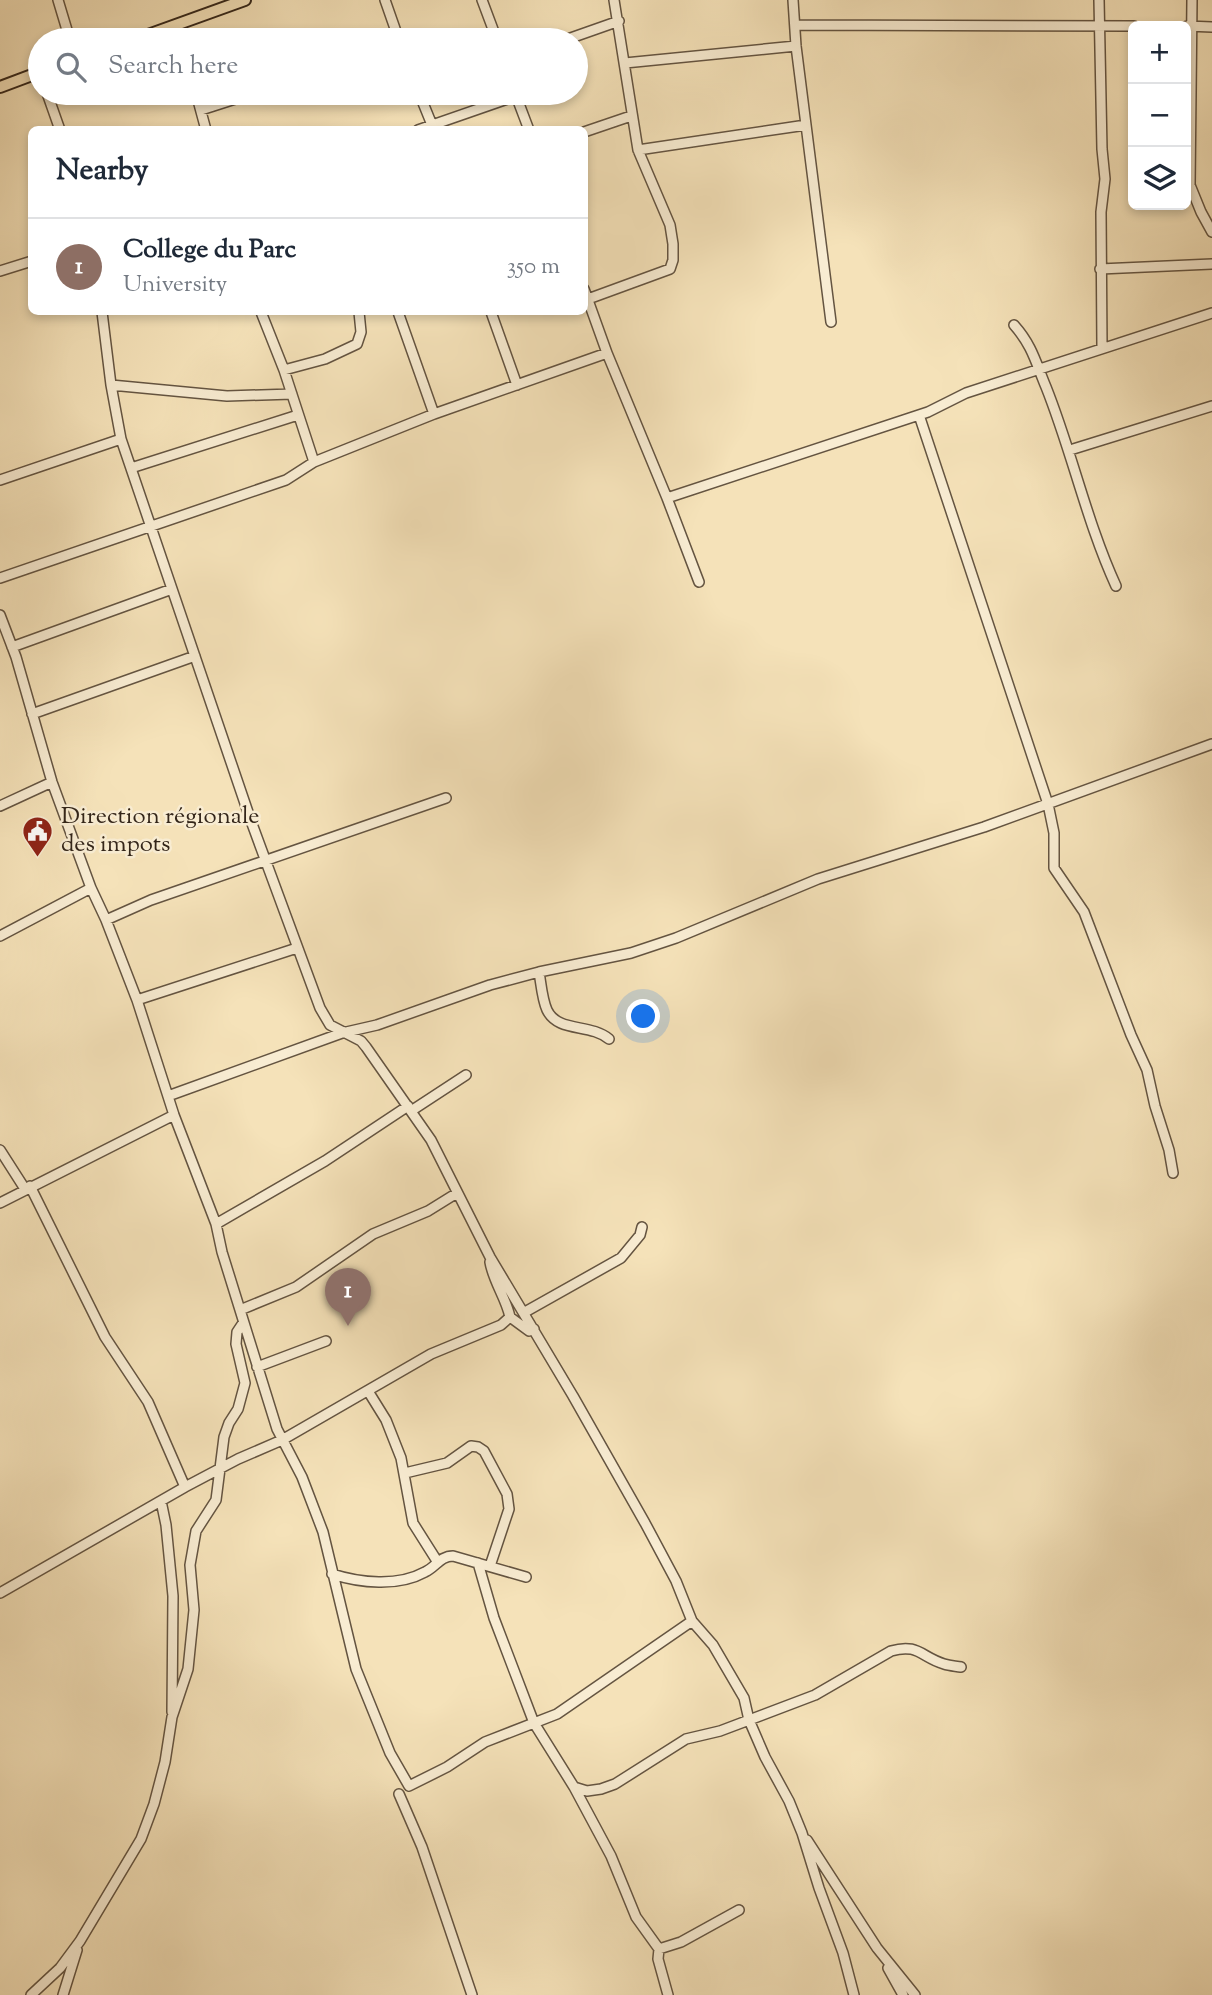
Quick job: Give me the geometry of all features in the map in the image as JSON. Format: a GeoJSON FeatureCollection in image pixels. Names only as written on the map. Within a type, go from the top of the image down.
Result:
{"type":"FeatureCollection","features":[{"type":"Feature","properties":{"kind":"main road"},"geometry":{"type":"LineString","coordinates":[[169,28],[216,5],[245,0]]}},
{"type":"Feature","properties":{"kind":"main road"},"geometry":{"type":"LineString","coordinates":[[0,87],[28,77]]}},
{"type":"Feature","properties":{"kind":"street"},"geometry":{"type":"LineString","coordinates":[[58,0],[66,28]]}},
{"type":"Feature","properties":{"kind":"street"},"geometry":{"type":"LineString","coordinates":[[385,0],[395,28]]}},
{"type":"Feature","properties":{"kind":"street"},"geometry":{"type":"LineString","coordinates":[[482,0],[492,28]]}},
{"type":"Feature","properties":{"kind":"street"},"geometry":{"type":"LineString","coordinates":[[614,0],[638,150],[670,225],[673,260],[670,269],[588,299],[699,582]]}},
{"type":"Feature","properties":{"kind":"street"},"geometry":{"type":"LineString","coordinates":[[793,0],[796,46],[831,322]]}},
{"type":"Feature","properties":{"kind":"street"},"geometry":{"type":"LineString","coordinates":[[1099,0],[1105,179],[1101,212],[1102,347]]}},
{"type":"Feature","properties":{"kind":"street"},"geometry":{"type":"LineString","coordinates":[[1190,21],[1192,0]]}},
{"type":"Feature","properties":{"kind":"street"},"geometry":{"type":"LineString","coordinates":[[588,32],[619,21]]}},
{"type":"Feature","properties":{"kind":"street"},"geometry":{"type":"LineString","coordinates":[[796,25],[1128,26]]}},
{"type":"Feature","properties":{"kind":"street"},"geometry":{"type":"LineString","coordinates":[[1191,26],[1212,27]]}},
{"type":"Feature","properties":{"kind":"street"},"geometry":{"type":"LineString","coordinates":[[625,63],[796,46]]}},
{"type":"Feature","properties":{"kind":"street"},"geometry":{"type":"LineString","coordinates":[[1190,84],[1191,185],[1200,212],[1212,232]]}},
{"type":"Feature","properties":{"kind":"street"},"geometry":{"type":"LineString","coordinates":[[51,105],[59,126]]}},
{"type":"Feature","properties":{"kind":"street"},"geometry":{"type":"LineString","coordinates":[[200,105],[205,126]]}},
{"type":"Feature","properties":{"kind":"street"},"geometry":{"type":"LineString","coordinates":[[201,110],[217,105]]}},
{"type":"Feature","properties":{"kind":"street"},"geometry":{"type":"LineString","coordinates":[[424,105],[432,125],[486,105]]}},
{"type":"Feature","properties":{"kind":"street"},"geometry":{"type":"LineString","coordinates":[[519,105],[527,126]]}},
{"type":"Feature","properties":{"kind":"street"},"geometry":{"type":"LineString","coordinates":[[588,131],[631,116]]}},
{"type":"Feature","properties":{"kind":"street"},"geometry":{"type":"LineString","coordinates":[[638,150],[806,125]]}},
{"type":"Feature","properties":{"kind":"street"},"geometry":{"type":"LineString","coordinates":[[0,271],[28,262]]}},
{"type":"Feature","properties":{"kind":"street"},"geometry":{"type":"LineString","coordinates":[[1100,269],[1212,264]]}},
{"type":"Feature","properties":{"kind":"street"},"geometry":{"type":"LineString","coordinates":[[667,498],[919,415],[966,393],[1212,313]]}},
{"type":"Feature","properties":{"kind":"street"},"geometry":{"type":"LineString","coordinates":[[102,315],[121,439],[251,821],[320,1008],[330,1024],[361,1041],[431,1140],[490,1257],[652,1535],[676,1581],[692,1621],[713,1645],[744,1698],[749,1720],[802,1833],[843,1953],[854,1995]]}},
{"type":"Feature","properties":{"kind":"street"},"geometry":{"type":"LineString","coordinates":[[262,315],[284,370],[314,462]]}},
{"type":"Feature","properties":{"kind":"street"},"geometry":{"type":"LineString","coordinates":[[284,370],[325,359],[357,344],[361,332],[359,315]]}},
{"type":"Feature","properties":{"kind":"street"},"geometry":{"type":"LineString","coordinates":[[399,315],[434,414]]}},
{"type":"Feature","properties":{"kind":"street"},"geometry":{"type":"LineString","coordinates":[[492,315],[517,385]]}},
{"type":"Feature","properties":{"kind":"street"},"geometry":{"type":"LineString","coordinates":[[1014,325],[1028,340],[1070,450],[1106,565],[1116,586]]}},
{"type":"Feature","properties":{"kind":"street"},"geometry":{"type":"LineString","coordinates":[[0,578],[286,481],[314,462],[434,414],[607,353]]}},
{"type":"Feature","properties":{"kind":"street"},"geometry":{"type":"LineString","coordinates":[[111,385],[227,396],[292,394]]}},
{"type":"Feature","properties":{"kind":"street"},"geometry":{"type":"LineString","coordinates":[[1070,450],[1212,406]]}},
{"type":"Feature","properties":{"kind":"street"},"geometry":{"type":"LineString","coordinates":[[131,468],[298,415]]}},
{"type":"Feature","properties":{"kind":"street"},"geometry":{"type":"LineString","coordinates":[[919,415],[1048,804],[1054,834],[1054,868],[1084,912],[1147,1070],[1155,1106],[1170,1150],[1172,1173]]}},
{"type":"Feature","properties":{"kind":"street"},"geometry":{"type":"LineString","coordinates":[[0,480],[121,439]]}},
{"type":"Feature","properties":{"kind":"street"},"geometry":{"type":"LineString","coordinates":[[12,647],[172,589]]}},
{"type":"Feature","properties":{"kind":"street"},"geometry":{"type":"LineString","coordinates":[[0,615],[52,782],[90,888],[106,920],[137,1000],[174,1115],[216,1224],[222,1252],[276,1429],[302,1477],[323,1532],[356,1669],[390,1752],[409,1786],[447,1767],[485,1742],[557,1714],[692,1621]]}},
{"type":"Feature","properties":{"kind":"street"},"geometry":{"type":"LineString","coordinates":[[32,714],[195,656]]}},
{"type":"Feature","properties":{"kind":"street"},"geometry":{"type":"LineString","coordinates":[[168,1096],[342,1032],[377,1024],[490,985],[608,958],[677,938],[818,879],[984,827],[1212,744]]}},
{"type":"Feature","properties":{"kind":"street"},"geometry":{"type":"LineString","coordinates":[[0,806],[52,782]]}},
{"type":"Feature","properties":{"kind":"street"},"geometry":{"type":"LineString","coordinates":[[106,920],[151,900],[446,798]]}},
{"type":"Feature","properties":{"kind":"street"},"geometry":{"type":"LineString","coordinates":[[0,936],[90,888]]}},
{"type":"Feature","properties":{"kind":"street"},"geometry":{"type":"LineString","coordinates":[[137,1000],[297,948]]}},
{"type":"Feature","properties":{"kind":"street"},"geometry":{"type":"LineString","coordinates":[[539,972],[547,1011],[560,1024],[600,1032],[609,1039]]}},
{"type":"Feature","properties":{"kind":"street"},"geometry":{"type":"LineString","coordinates":[[216,1224],[466,1075]]}},
{"type":"Feature","properties":{"kind":"street"},"geometry":{"type":"LineString","coordinates":[[0,1203],[174,1115]]}},
{"type":"Feature","properties":{"kind":"street"},"geometry":{"type":"LineString","coordinates":[[0,1150],[28,1187],[105,1337],[148,1402],[185,1487]]}},
{"type":"Feature","properties":{"kind":"street"},"geometry":{"type":"LineString","coordinates":[[240,1310],[296,1287],[373,1234],[428,1211],[457,1193]]}},
{"type":"Feature","properties":{"kind":"street"},"geometry":{"type":"LineString","coordinates":[[524,1312],[621,1258],[640,1235],[642,1227]]}},
{"type":"Feature","properties":{"kind":"street"},"geometry":{"type":"LineString","coordinates":[[490,1257],[493,1274],[508,1305],[510,1317],[523,1328],[529,1331],[534,1329]]}},
{"type":"Feature","properties":{"kind":"street"},"geometry":{"type":"LineString","coordinates":[[0,1593],[185,1487],[282,1440],[431,1354],[501,1325],[510,1317]]}},
{"type":"Feature","properties":{"kind":"street"},"geometry":{"type":"LineString","coordinates":[[172,1717],[188,1669],[194,1610],[190,1565],[196,1531],[216,1500],[224,1437],[238,1409],[245,1382],[236,1345],[237,1332],[243,1322]]}},
{"type":"Feature","properties":{"kind":"street"},"geometry":{"type":"LineString","coordinates":[[257,1367],[326,1341]]}},
{"type":"Feature","properties":{"kind":"street"},"geometry":{"type":"LineString","coordinates":[[368,1391],[386,1420],[405,1473],[413,1523],[437,1562]]}},
{"type":"Feature","properties":{"kind":"street"},"geometry":{"type":"LineString","coordinates":[[405,1473],[447,1462],[471,1446],[484,1451],[507,1494],[509,1509],[490,1566]]}},
{"type":"Feature","properties":{"kind":"street"},"geometry":{"type":"LineString","coordinates":[[31,1995],[60,1968],[80,1941],[141,1839],[165,1762],[172,1717],[173,1596],[161,1501]]}},
{"type":"Feature","properties":{"kind":"street"},"geometry":{"type":"LineString","coordinates":[[332,1574],[352,1580],[381,1582],[415,1577],[428,1571],[446,1556],[453,1556],[526,1577]]}},
{"type":"Feature","properties":{"kind":"street"},"geometry":{"type":"LineString","coordinates":[[478,1563],[494,1618],[534,1723],[574,1787],[611,1856],[636,1917],[659,1950],[658,1959],[668,1995]]}},
{"type":"Feature","properties":{"kind":"street"},"geometry":{"type":"LineString","coordinates":[[574,1787],[587,1791],[615,1784],[686,1739],[749,1720],[815,1695],[891,1651],[904,1647],[916,1649],[942,1664],[961,1667]]}},
{"type":"Feature","properties":{"kind":"street"},"geometry":{"type":"LineString","coordinates":[[399,1794],[422,1847],[472,1995]]}},
{"type":"Feature","properties":{"kind":"street"},"geometry":{"type":"LineString","coordinates":[[802,1833],[877,1948],[903,1995]]}},
{"type":"Feature","properties":{"kind":"street"},"geometry":{"type":"LineString","coordinates":[[659,1950],[681,1942],[739,1910]]}},
{"type":"Feature","properties":{"kind":"street"},"geometry":{"type":"LineString","coordinates":[[63,1995],[80,1941]]}},
{"type":"Feature","properties":{"kind":"street"},"geometry":{"type":"LineString","coordinates":[[877,1948],[915,1995]]}},
{"type":"Feature","properties":{"kind":"place","name":"Direction régionale des impots"},"geometry":{"type":"Point","coordinates":[38,858]}},
{"type":"Feature","properties":{"kind":"place","name":"College du Parc"},"geometry":{"type":"Point","coordinates":[348,1326]}}]}
